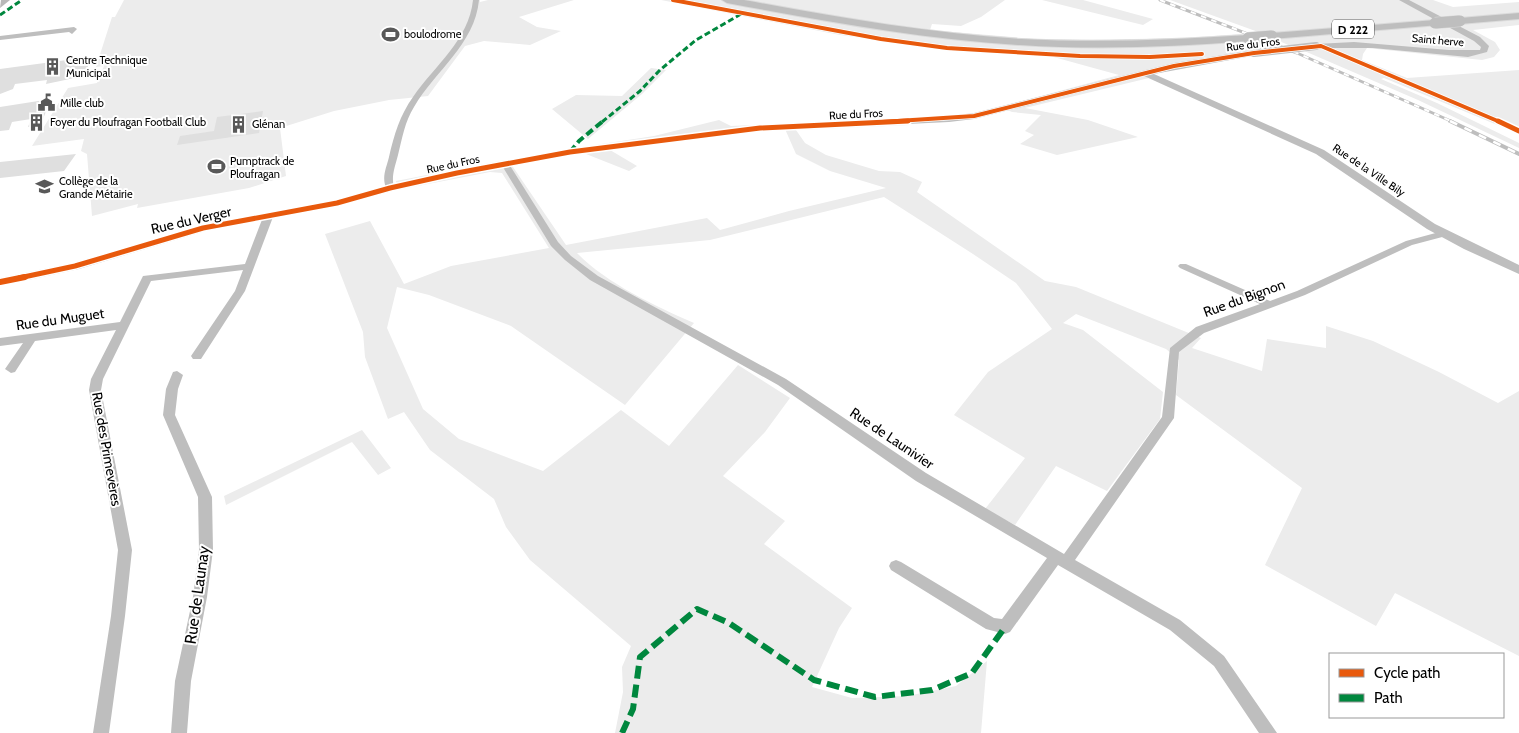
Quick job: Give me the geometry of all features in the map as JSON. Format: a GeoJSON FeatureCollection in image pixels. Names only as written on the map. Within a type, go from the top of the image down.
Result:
{"type":"FeatureCollection","features":[{"type":"Feature","properties":{"kind":"highway","name":"D 222"},"geometry":{"type":"LineString","coordinates":[[727,0],[911,32],[1021,42],[1148,44],[1248,38],[1519,16]]}},
{"type":"Feature","properties":{"kind":"main road"},"geometry":{"type":"LineString","coordinates":[[0,5],[6,0]]}},
{"type":"Feature","properties":{"kind":"street"},"geometry":{"type":"LineString","coordinates":[[390,188],[387,178],[409,109],[462,41],[476,7],[476,0]]}},
{"type":"Feature","properties":{"kind":"street","name":"Saint herve"},"geometry":{"type":"LineString","coordinates":[[1350,44],[1447,54],[1483,52],[1485,46],[1477,39],[1403,0]]}},
{"type":"Feature","properties":{"kind":"street"},"geometry":{"type":"LineString","coordinates":[[0,38],[74,29],[72,32]]}},
{"type":"Feature","properties":{"kind":"street","name":"Rue du Fros"},"geometry":{"type":"LineString","coordinates":[[390,188],[570,152],[720,132],[974,116],[1205,60],[1316,46],[1350,44]]}},
{"type":"Feature","properties":{"kind":"street","name":"Rue de la Ville Bily"},"geometry":{"type":"LineString","coordinates":[[1147,74],[1320,152],[1348,168],[1443,234],[1519,270]]}},
{"type":"Feature","properties":{"kind":"street","name":"Rue de Launivier"},"geometry":{"type":"LineString","coordinates":[[505,164],[554,244],[568,258],[594,278],[782,382],[921,477],[1061,560],[1175,624],[1219,661],[1269,733]]}},
{"type":"Feature","properties":{"kind":"street","name":"Rue du Verger"},"geometry":{"type":"LineString","coordinates":[[0,282],[76,266],[203,228],[337,203],[390,188]]}},
{"type":"Feature","properties":{"kind":"street"},"geometry":{"type":"LineString","coordinates":[[197,356],[240,291],[268,217]]}},
{"type":"Feature","properties":{"kind":"street","name":"Rue du Bignon"},"geometry":{"type":"LineString","coordinates":[[896,566],[991,624],[1005,627],[1061,560],[1168,418],[1174,351],[1200,330],[1301,294],[1409,243],[1443,234]]}},
{"type":"Feature","properties":{"kind":"street","name":"Rue des Primevères"},"geometry":{"type":"LineString","coordinates":[[100,733],[118,616],[125,550],[95,390],[97,379],[147,278],[250,266]]}},
{"type":"Feature","properties":{"kind":"street"},"geometry":{"type":"LineString","coordinates":[[1183,266],[1270,305]]}},
{"type":"Feature","properties":{"kind":"street","name":"Rue du Muguet"},"geometry":{"type":"LineString","coordinates":[[0,342],[124,325]]}},
{"type":"Feature","properties":{"kind":"street"},"geometry":{"type":"LineString","coordinates":[[11,368],[32,337]]}},
{"type":"Feature","properties":{"kind":"street","name":"Rue de Launay"},"geometry":{"type":"LineString","coordinates":[[177,375],[172,389],[169,415],[205,497],[206,550],[200,597],[183,681],[178,733]]}},
{"type":"Feature","properties":{"kind":"shaded area"},"geometry":{"type":"Polygon","coordinates":[[[124,0],[480,0],[480,2],[488,0],[574,0],[519,17],[537,27],[561,31],[530,45],[484,41],[465,46],[428,96],[389,100],[334,111],[280,128],[286,176],[249,188],[137,208],[138,204],[92,216],[87,154],[81,151],[84,139],[32,146],[68,88],[97,83],[104,66],[96,67],[112,17],[115,17],[124,0]]]}},
{"type":"Feature","properties":{"kind":"shaded area"},"geometry":{"type":"Polygon","coordinates":[[[661,0],[1005,0],[981,17],[961,26],[932,24],[930,30],[1034,39],[1081,40],[1184,38],[1241,34],[1286,52],[1220,60],[1207,57],[1138,73],[1149,78],[1025,108],[1088,120],[1138,137],[1057,155],[1020,144],[1034,135],[1025,131],[1041,115],[1012,112],[1000,107],[1119,75],[1050,56],[947,49],[840,35],[661,0]]]}},
{"type":"Feature","properties":{"kind":"shaded area"},"geometry":{"type":"Polygon","coordinates":[[[1042,0],[1083,0],[1153,19],[1143,25],[1042,0]]]}},
{"type":"Feature","properties":{"kind":"shaded area"},"geometry":{"type":"Polygon","coordinates":[[[1170,0],[1433,0],[1453,7],[1519,2],[1519,25],[1473,30],[1495,42],[1500,50],[1494,57],[1482,60],[1367,48],[1362,60],[1407,78],[1519,70],[1519,134],[1384,78],[1381,79],[1437,103],[1519,143],[1519,148],[1418,100],[1302,50],[1321,48],[1293,47],[1261,33],[1170,0]]]}},
{"type":"Feature","properties":{"kind":"shaded area"},"geometry":{"type":"Polygon","coordinates":[[[651,68],[666,70],[642,94],[588,139],[552,109],[576,95],[622,96],[651,68]]]}},
{"type":"Feature","properties":{"kind":"shaded area"},"geometry":{"type":"Polygon","coordinates":[[[899,118],[910,125],[796,130],[805,143],[826,155],[879,171],[900,172],[922,182],[917,192],[1045,281],[1076,287],[1201,338],[1192,348],[1262,371],[1267,339],[1326,348],[1326,326],[1373,341],[1439,372],[1498,403],[1519,391],[1519,656],[1395,593],[1376,626],[1265,565],[1302,488],[1176,395],[1179,360],[1166,349],[1076,314],[1063,323],[1083,330],[1163,392],[1160,419],[1107,491],[1056,466],[1015,525],[985,509],[1025,458],[954,415],[988,372],[1052,329],[1016,283],[884,197],[710,240],[577,253],[616,284],[694,323],[625,405],[511,326],[429,295],[397,287],[387,328],[423,409],[459,439],[543,471],[621,410],[669,446],[738,365],[790,398],[765,432],[723,476],[785,521],[764,544],[852,608],[839,628],[812,687],[852,698],[907,696],[956,686],[987,661],[981,733],[615,733],[623,692],[622,667],[631,646],[530,560],[506,527],[494,499],[430,450],[404,412],[388,419],[365,357],[363,332],[325,234],[370,221],[404,284],[451,266],[549,248],[502,173],[490,172],[397,190],[396,181],[505,160],[513,167],[566,245],[707,218],[720,230],[886,188],[830,171],[796,154],[785,129],[610,150],[637,166],[629,171],[586,154],[582,147],[654,136],[719,120],[731,126],[899,118]]]}},
{"type":"Feature","properties":{"kind":"shaded area"},"geometry":{"type":"Polygon","coordinates":[[[362,430],[391,468],[378,475],[352,442],[226,505],[224,496],[362,430]]]}},
{"type":"Feature","properties":{"kind":"building"},"geometry":{"type":"Polygon","coordinates":[[[89,57],[87,74],[84,76],[46,84],[47,80],[15,84],[13,89],[0,94],[0,69],[89,57]]]}},
{"type":"Feature","properties":{"kind":"building"},"geometry":{"type":"Polygon","coordinates":[[[51,99],[41,124],[28,127],[31,119],[12,122],[9,130],[0,131],[0,107],[51,99]]]}},
{"type":"Feature","properties":{"kind":"building","name":"Glénan"},"geometry":{"type":"Polygon","coordinates":[[[263,111],[259,133],[177,145],[180,136],[214,131],[217,117],[263,111]]]}},
{"type":"Feature","properties":{"kind":"building"},"geometry":{"type":"Polygon","coordinates":[[[76,154],[64,171],[0,178],[0,162],[76,154]]]}},
{"type":"Feature","properties":{"kind":"railway"},"geometry":{"type":"LineString","coordinates":[[1160,0],[1297,53],[1453,122]]}},
{"type":"Feature","properties":{"kind":"railway"},"geometry":{"type":"LineString","coordinates":[[1450,121],[1519,154]]}},
{"type":"Feature","properties":{"kind":"marked path"},"geometry":{"type":"LineString","coordinates":[[0,15],[22,0]]}},
{"type":"Feature","properties":{"kind":"marked path"},"geometry":{"type":"LineString","coordinates":[[570,152],[579,141],[640,91],[660,70],[696,40],[741,14]]}},
{"type":"Feature","properties":{"kind":"marked path"},"geometry":{"type":"LineString","coordinates":[[622,733],[633,709],[640,657],[697,609],[729,623],[814,680],[875,697],[932,690],[972,673],[1005,627]]}},
{"type":"Feature","properties":{"kind":"cycle path"},"geometry":{"type":"LineString","coordinates":[[673,0],[881,39],[947,48],[1080,56],[1150,57],[1202,54]]}},
{"type":"Feature","properties":{"kind":"cycle path"},"geometry":{"type":"LineString","coordinates":[[0,282],[75,266],[203,228],[337,203],[390,188],[457,173],[570,152],[760,128],[949,119],[974,116],[1174,66],[1254,53],[1321,46],[1472,109],[1519,131]]}},
{"type":"Feature","properties":{"kind":"place","name":"boulodrome"},"geometry":{"type":"Point","coordinates":[390,34]}},
{"type":"Feature","properties":{"kind":"place","name":"Centre Technique Municipal"},"geometry":{"type":"Point","coordinates":[52,66]}},
{"type":"Feature","properties":{"kind":"place","name":"Mille club"},"geometry":{"type":"Point","coordinates":[46,103]}},
{"type":"Feature","properties":{"kind":"place","name":"Foyer du Ploufragan Football Club"},"geometry":{"type":"Point","coordinates":[36,122]}},
{"type":"Feature","properties":{"kind":"place","name":"Glénan"},"geometry":{"type":"Point","coordinates":[238,124]}},
{"type":"Feature","properties":{"kind":"place","name":"Pumptrack de Ploufragan"},"geometry":{"type":"Point","coordinates":[216,167]}},
{"type":"Feature","properties":{"kind":"place","name":"Collège de la Grande Métairie"},"geometry":{"type":"Point","coordinates":[45,187]}}]}
